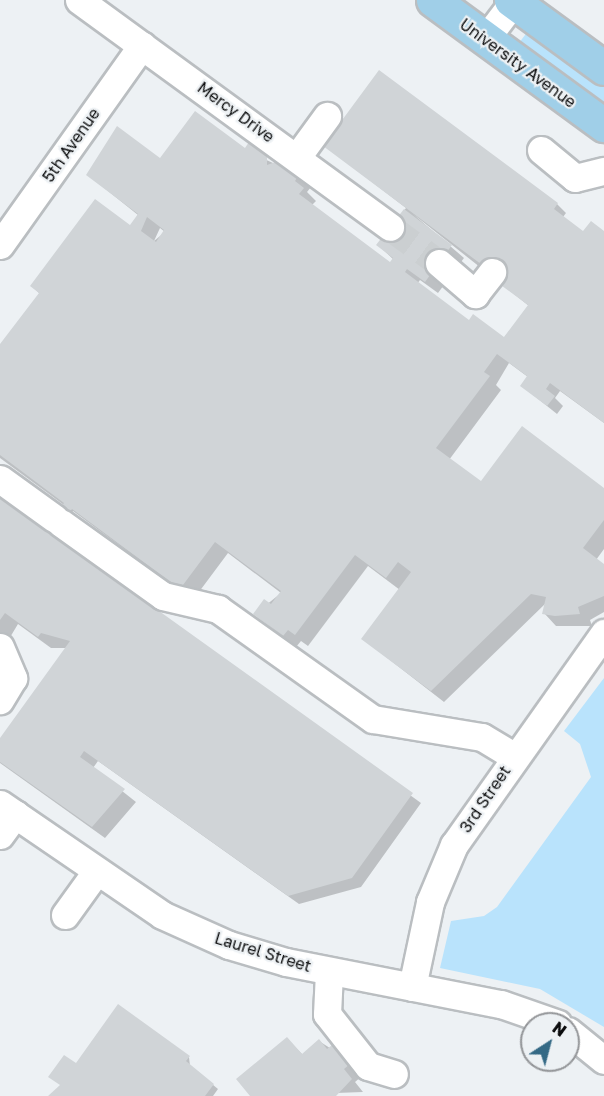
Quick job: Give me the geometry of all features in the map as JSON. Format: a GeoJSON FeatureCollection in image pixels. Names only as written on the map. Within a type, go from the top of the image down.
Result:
{"type":"FeatureCollection","features":[{"type":"Feature","properties":{"kind":"main road","name":"University Avenue"},"geometry":{"type":"LineString","coordinates":[[433,0],[604,125]]}},
{"type":"Feature","properties":{"kind":"main road"},"geometry":{"type":"LineString","coordinates":[[513,1],[602,63]]}},
{"type":"Feature","properties":{"kind":"street","name":"Mercy Drive"},"geometry":{"type":"LineString","coordinates":[[79,0],[390,227]]}},
{"type":"Feature","properties":{"kind":"street"},"geometry":{"type":"LineString","coordinates":[[486,38],[513,1]]}},
{"type":"Feature","properties":{"kind":"street","name":"5th Avenue"},"geometry":{"type":"LineString","coordinates":[[3,235],[142,45]]}},
{"type":"Feature","properties":{"kind":"street"},"geometry":{"type":"LineString","coordinates":[[297,157],[327,116]]}},
{"type":"Feature","properties":{"kind":"street"},"geometry":{"type":"LineString","coordinates":[[541,150],[575,178],[604,171]]}},
{"type":"Feature","properties":{"kind":"street"},"geometry":{"type":"LineString","coordinates":[[439,263],[475,294],[492,272]]}},
{"type":"Feature","properties":{"kind":"street"},"geometry":{"type":"LineString","coordinates":[[0,479],[163,596],[218,609],[373,719],[482,737],[514,756]]}},
{"type":"Feature","properties":{"kind":"street","name":"3rd Street"},"geometry":{"type":"LineString","coordinates":[[412,987],[439,877],[471,814],[604,633]]}},
{"type":"Feature","properties":{"kind":"street"},"geometry":{"type":"LineString","coordinates":[[0,647],[13,678],[0,700]]}},
{"type":"Feature","properties":{"kind":"street","name":"Laurel Street"},"geometry":{"type":"LineString","coordinates":[[5,817],[162,915],[229,945],[330,972],[501,1004],[524,1012]]}},
{"type":"Feature","properties":{"kind":"street"},"geometry":{"type":"LineString","coordinates":[[65,915],[96,872]]}},
{"type":"Feature","properties":{"kind":"street"},"geometry":{"type":"LineString","coordinates":[[330,972],[327,1014],[368,1066],[394,1074]]}},
{"type":"Feature","properties":{"kind":"street"},"geometry":{"type":"LineString","coordinates":[[580,1041],[604,1060]]}},
{"type":"Feature","properties":{"kind":"shaded area"},"geometry":{"type":"Polygon","coordinates":[[[528,31],[604,80],[604,110],[519,43],[528,31]]]}},
{"type":"Feature","properties":{"kind":"shaded area"},"geometry":{"type":"Polygon","coordinates":[[[604,678],[604,1027],[540,989],[440,968],[451,921],[484,916],[497,907],[591,777],[580,744],[564,731],[604,678]]]}},
{"type":"Feature","properties":{"kind":"building"},"geometry":{"type":"Polygon","coordinates":[[[379,70],[558,203],[554,209],[583,231],[591,221],[604,231],[604,423],[550,383],[546,389],[555,396],[547,406],[520,386],[527,376],[497,354],[484,372],[490,376],[436,448],[481,481],[522,426],[604,488],[604,520],[583,548],[604,564],[604,596],[578,607],[580,614],[555,616],[542,614],[546,597],[531,594],[431,691],[361,639],[411,572],[398,562],[386,578],[355,555],[295,635],[288,630],[283,636],[253,614],[264,599],[271,604],[281,591],[215,542],[180,589],[72,509],[53,535],[413,793],[352,878],[288,896],[84,751],[80,757],[125,789],[92,827],[0,762],[0,738],[70,641],[41,633],[38,637],[5,613],[0,620],[0,498],[45,530],[64,503],[0,455],[0,344],[39,293],[30,286],[95,199],[130,225],[138,214],[86,175],[117,126],[160,158],[195,111],[245,148],[249,142],[267,156],[267,165],[281,160],[300,173],[295,181],[304,188],[299,194],[390,262],[393,258],[376,245],[404,209],[452,245],[425,282],[407,269],[405,272],[469,320],[473,314],[504,337],[528,305],[498,283],[501,279],[323,146],[379,70]],[[147,217],[141,231],[156,242],[164,230],[147,217]]]}},
{"type":"Feature","properties":{"kind":"building"},"geometry":{"type":"Polygon","coordinates":[[[118,1004],[190,1056],[186,1061],[214,1084],[205,1096],[48,1096],[60,1085],[48,1077],[64,1055],[76,1063],[118,1004]]]}},
{"type":"Feature","properties":{"kind":"building"},"geometry":{"type":"Polygon","coordinates":[[[287,1037],[302,1054],[319,1039],[327,1049],[340,1039],[356,1059],[344,1069],[352,1079],[336,1096],[250,1096],[236,1079],[287,1037]]]}},
{"type":"Feature","properties":{"kind":"tunnel"},"geometry":{"type":"LineString","coordinates":[[390,227],[439,263]]}}]}
